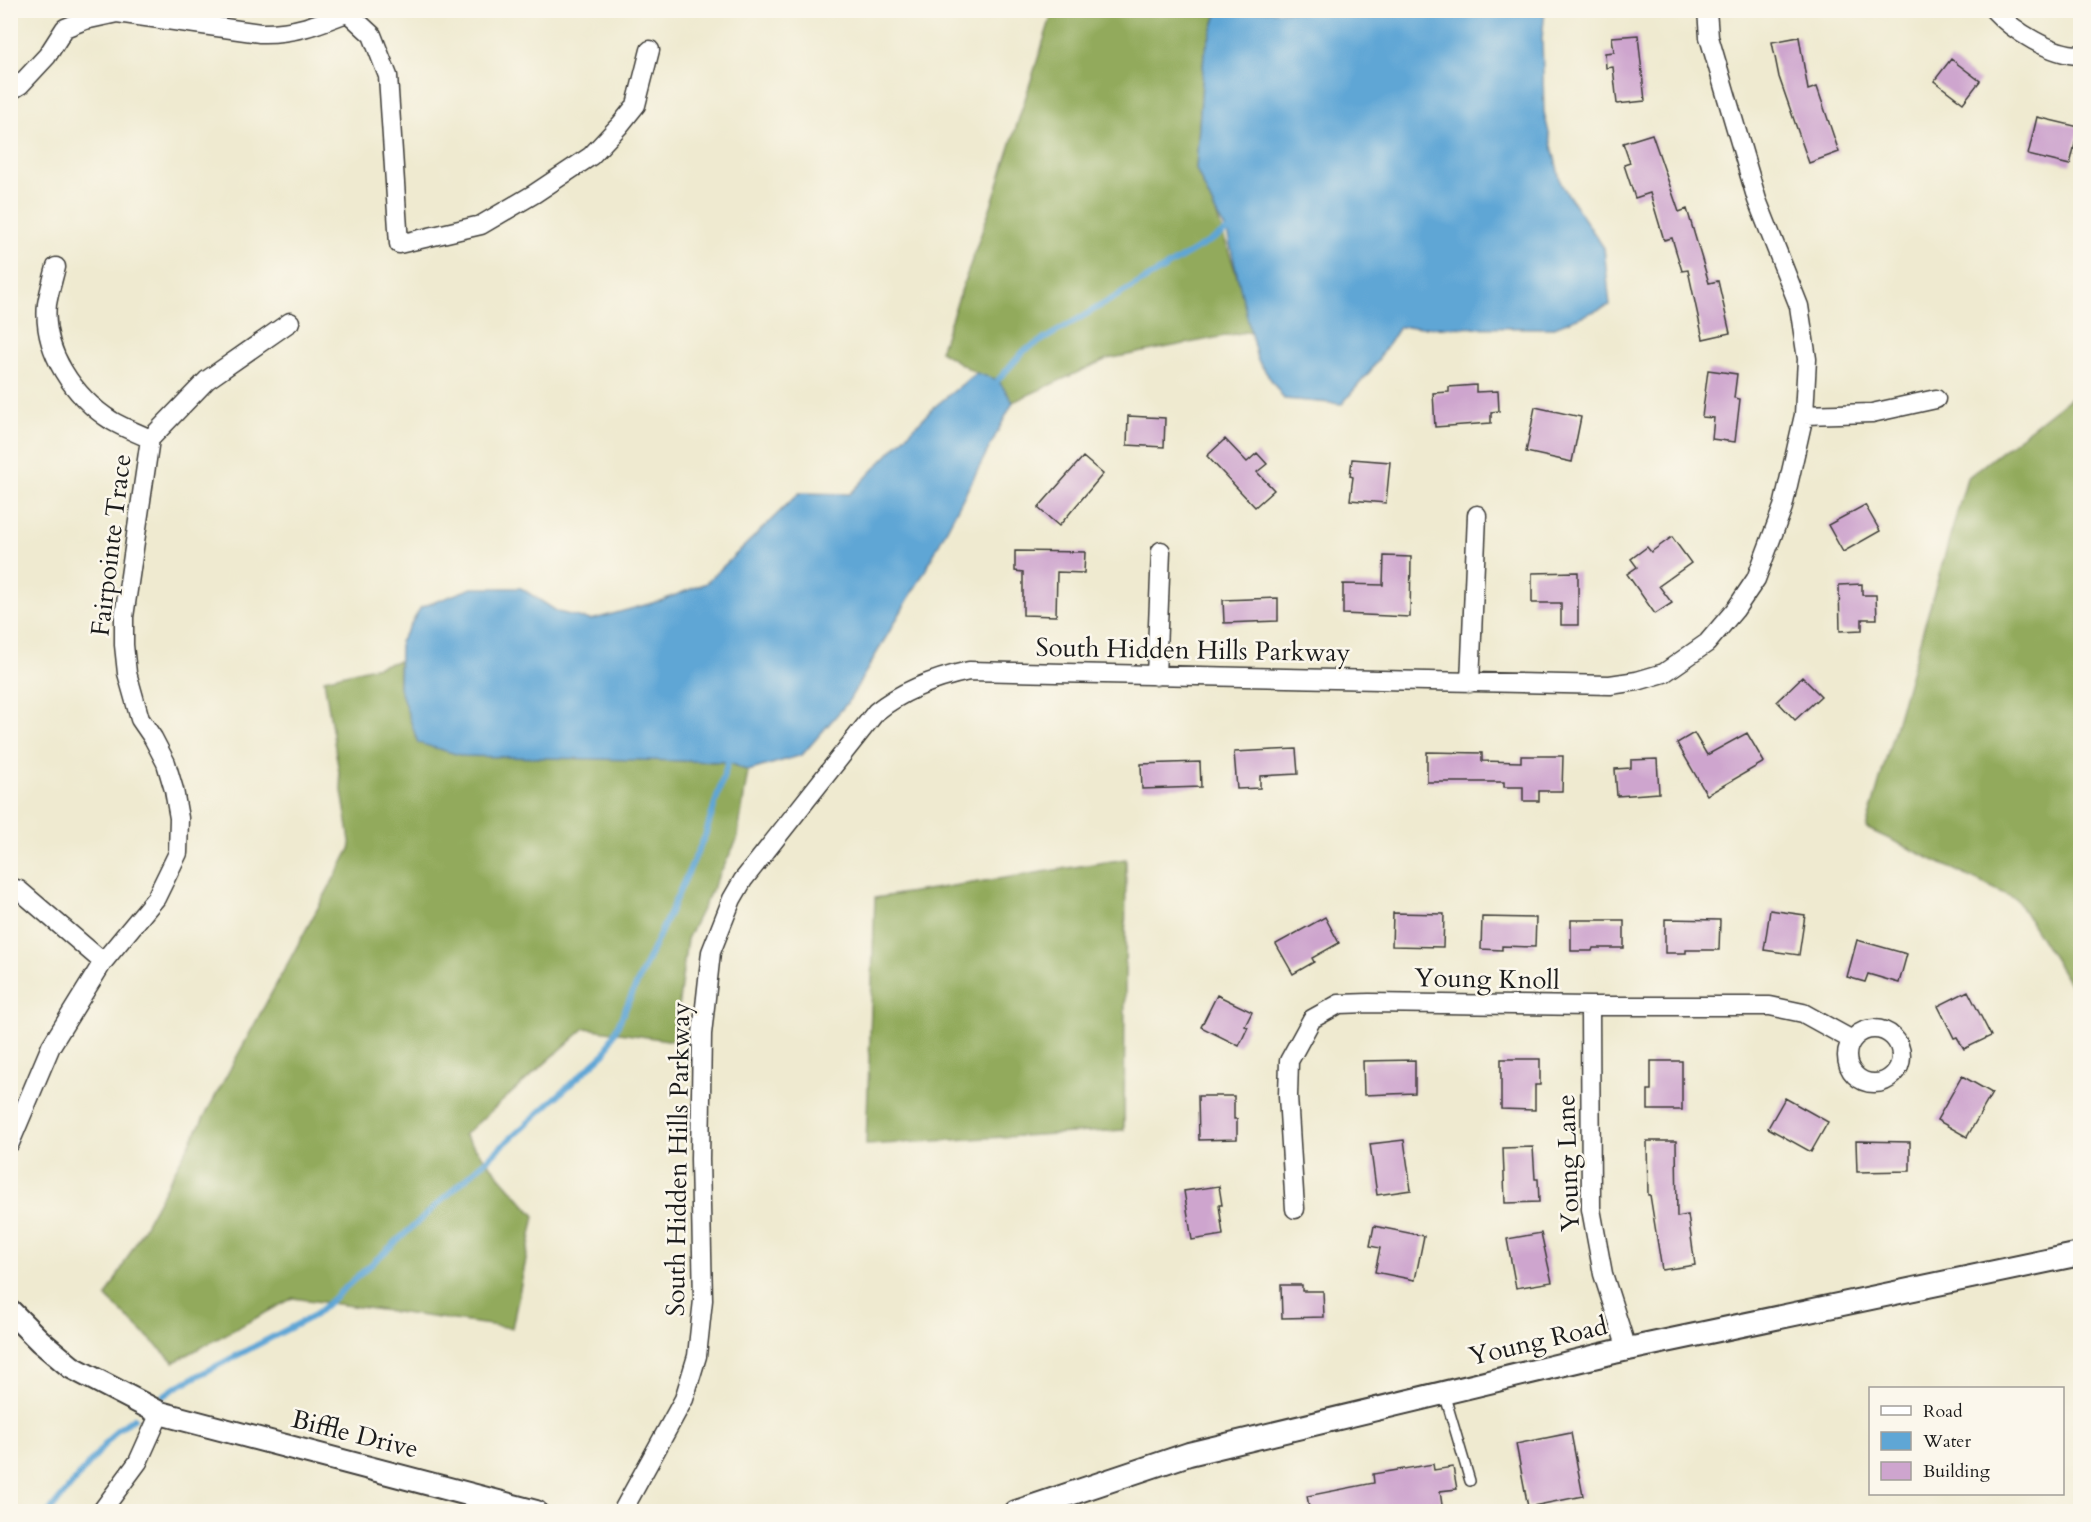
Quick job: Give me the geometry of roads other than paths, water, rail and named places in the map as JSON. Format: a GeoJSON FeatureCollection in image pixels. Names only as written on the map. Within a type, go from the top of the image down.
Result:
{"type":"FeatureCollection","features":[{"type":"Feature","properties":{"kind":"street","name":"South Hidden Hills Parkway"},"geometry":{"type":"LineString","coordinates":[[622,1512],[684,1399],[697,1356],[703,1300],[700,1159],[702,1034],[711,952],[732,898],[743,880],[876,712],[891,699],[941,677],[969,671],[1610,685],[1664,674],[1707,643],[1735,610],[1756,579],[1783,507],[1804,415],[1807,358],[1799,306],[1757,200],[1709,37],[1707,10]]}},
{"type":"Feature","properties":{"kind":"street"},"geometry":{"type":"LineString","coordinates":[[1994,10],[2029,38],[2069,56],[2080,56]]}},
{"type":"Feature","properties":{"kind":"street"},"geometry":{"type":"LineString","coordinates":[[12,89],[47,56],[65,19],[85,20],[117,13],[225,18],[260,33],[282,33],[320,24],[349,11],[372,35],[388,76],[399,244],[482,225],[591,156],[636,105],[650,50]]}},
{"type":"Feature","properties":{"kind":"street"},"geometry":{"type":"LineString","coordinates":[[56,267],[47,305],[49,334],[58,361],[68,380],[86,400],[111,420],[150,439]]}},
{"type":"Feature","properties":{"kind":"street","name":"Fairpointe Trace"},"geometry":{"type":"LineString","coordinates":[[10,1143],[51,1046],[103,962],[156,898],[178,853],[179,818],[174,790],[166,763],[140,719],[127,673],[124,645],[124,617],[150,439],[207,380],[290,322]]}},
{"type":"Feature","properties":{"kind":"street"},"geometry":{"type":"LineString","coordinates":[[1804,415],[1872,413],[1936,399]]}},
{"type":"Feature","properties":{"kind":"street"},"geometry":{"type":"LineString","coordinates":[[1470,682],[1477,515]]}},
{"type":"Feature","properties":{"kind":"street"},"geometry":{"type":"LineString","coordinates":[[1156,676],[1161,551]]}},
{"type":"Feature","properties":{"kind":"street"},"geometry":{"type":"LineString","coordinates":[[10,887],[19,890],[103,962]]}},
{"type":"Feature","properties":{"kind":"street","name":"Young Knoll"},"geometry":{"type":"LineString","coordinates":[[1295,1209],[1288,1096],[1289,1060],[1312,1019],[1339,1004],[1370,1002],[1770,1006],[1803,1013],[1852,1040]]}},
{"type":"Feature","properties":{"kind":"street","name":"Young Lane"},"geometry":{"type":"LineString","coordinates":[[1590,1006],[1591,1209],[1603,1274],[1627,1349]]}},
{"type":"Feature","properties":{"kind":"street","name":"Young Road"},"geometry":{"type":"LineString","coordinates":[[1016,1512],[1189,1454],[1627,1349],[2080,1254]]}},
{"type":"Feature","properties":{"kind":"street","name":"Biffle Drive"},"geometry":{"type":"LineString","coordinates":[[10,1311],[40,1341],[71,1367],[160,1413],[536,1512]]}},
{"type":"Feature","properties":{"kind":"street"},"geometry":{"type":"LineString","coordinates":[[101,1512],[138,1462],[160,1413]]}},
{"type":"Feature","properties":{"kind":"lane"},"geometry":{"type":"LineString","coordinates":[[1444,1393],[1470,1481]]}},
{"type":"Feature","properties":{"kind":"water"},"geometry":{"type":"Polygon","coordinates":[[[1218,11],[1545,11],[1542,38],[1544,112],[1561,184],[1604,248],[1610,305],[1552,328],[1399,327],[1372,369],[1342,404],[1284,399],[1257,359],[1227,232],[1196,169],[1204,54],[1218,11]]]}},
{"type":"Feature","properties":{"kind":"water"},"geometry":{"type":"Polygon","coordinates":[[[976,373],[998,380],[1013,402],[925,571],[848,702],[802,755],[748,771],[728,762],[463,756],[418,743],[399,687],[400,642],[421,607],[472,588],[521,588],[558,612],[591,620],[663,600],[706,583],[799,493],[850,494],[933,408],[976,373]]]}},
{"type":"Feature","properties":{"kind":"waterway"},"geometry":{"type":"LineString","coordinates":[[998,380],[1024,351],[1227,231]]}},
{"type":"Feature","properties":{"kind":"waterway"},"geometry":{"type":"LineString","coordinates":[[163,1396],[176,1387],[315,1315],[605,1053],[705,836],[728,762]]}},
{"type":"Feature","properties":{"kind":"waterway"},"geometry":{"type":"LineString","coordinates":[[49,1512],[117,1430],[134,1418]]}}]}
